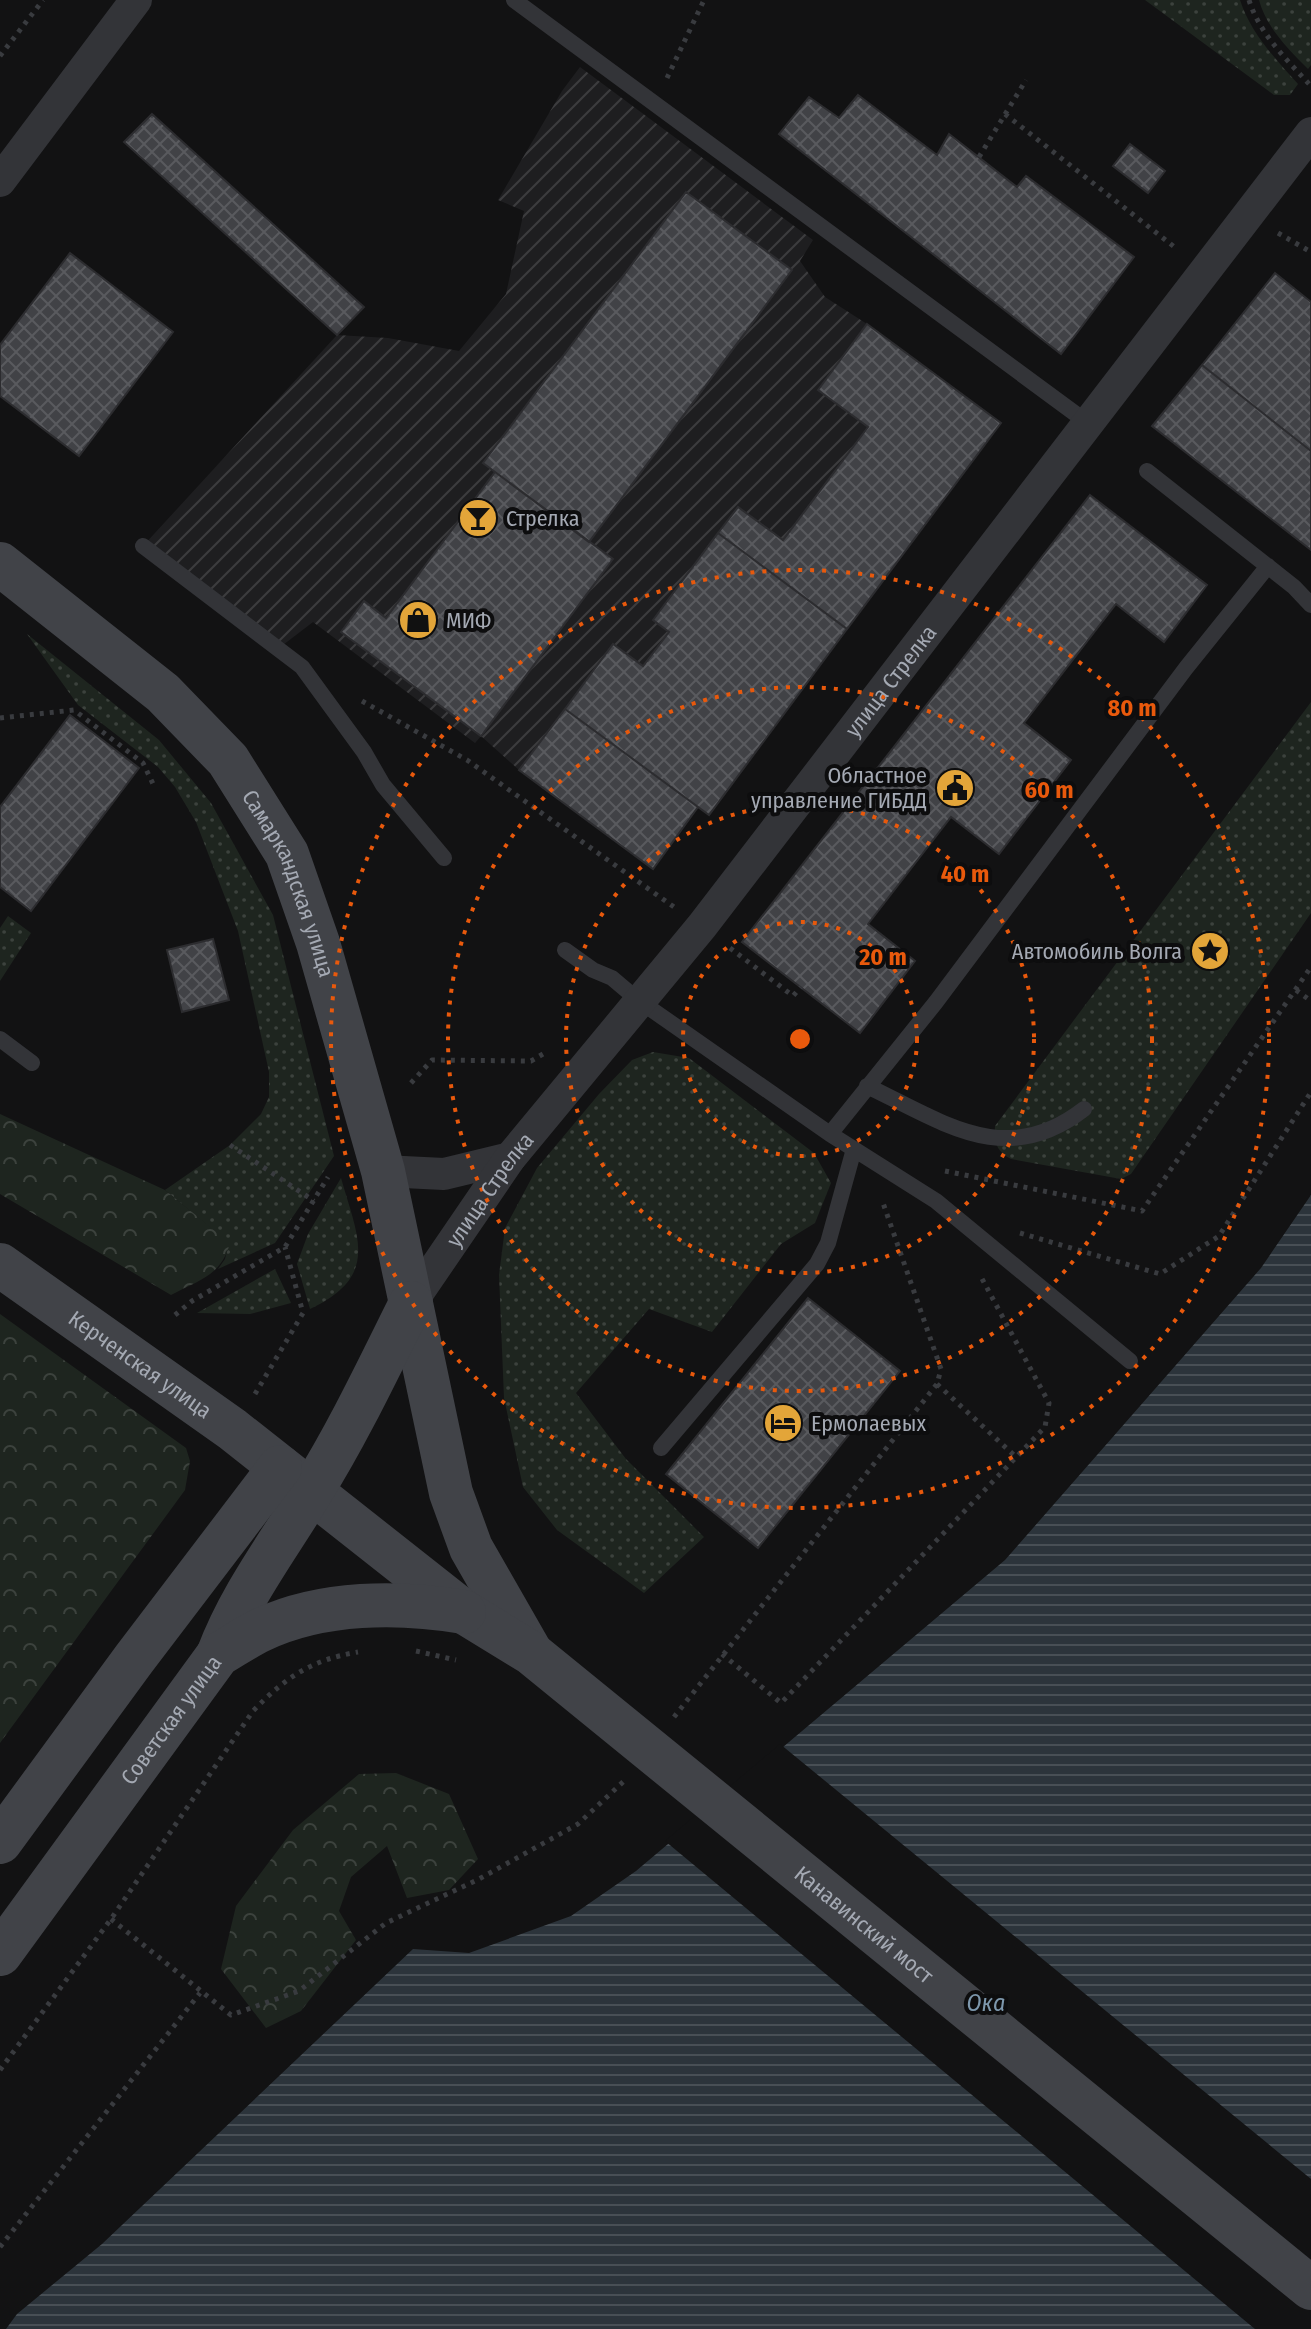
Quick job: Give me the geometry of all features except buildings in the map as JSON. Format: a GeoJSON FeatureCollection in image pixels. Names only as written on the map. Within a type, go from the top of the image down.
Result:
{"type":"FeatureCollection","features":[{"type":"Feature","properties":{"kind":"main road","name":"Самаркандская улица"},"geometry":{"type":"LineString","coordinates":[[0,564],[163,693],[228,760],[287,854],[318,943],[383,1171],[451,1493],[471,1548],[531,1653]]}},
{"type":"Feature","properties":{"kind":"main road","name":"Керченская улица"},"geometry":{"type":"LineString","coordinates":[[0,1265],[190,1399],[464,1612],[531,1653]]}},
{"type":"Feature","properties":{"kind":"main road"},"geometry":{"type":"LineString","coordinates":[[0,1842],[134,1659],[358,1410],[411,1303]]}},
{"type":"Feature","properties":{"kind":"main road"},"geometry":{"type":"LineString","coordinates":[[218,1655],[230,1624],[264,1562],[295,1480]]}},
{"type":"Feature","properties":{"kind":"main road","name":"Советская улица"},"geometry":{"type":"LineString","coordinates":[[0,1954],[218,1655],[262,1629],[344,1608],[425,1606],[464,1612]]}},
{"type":"Feature","properties":{"kind":"main road","name":"Канавинский мост"},"geometry":{"type":"LineString","coordinates":[[531,1653],[1311,2288]]}},
{"type":"Feature","properties":{"kind":"street"},"geometry":{"type":"LineString","coordinates":[[0,181],[136,0]]}},
{"type":"Feature","properties":{"kind":"street","name":"улица Стрелка"},"geometry":{"type":"LineString","coordinates":[[411,1303],[510,1158],[702,926],[1311,133]]}},
{"type":"Feature","properties":{"kind":"street"},"geometry":{"type":"LineString","coordinates":[[383,1171],[444,1174],[510,1158]]}},
{"type":"Feature","properties":{"kind":"lane"},"geometry":{"type":"LineString","coordinates":[[514,0],[1088,423]]}},
{"type":"Feature","properties":{"kind":"lane"},"geometry":{"type":"LineString","coordinates":[[1147,471],[1294,587],[1311,605]]}},
{"type":"Feature","properties":{"kind":"lane"},"geometry":{"type":"LineString","coordinates":[[143,546],[302,667],[364,752],[383,785],[444,858]]}},
{"type":"Feature","properties":{"kind":"lane"},"geometry":{"type":"LineString","coordinates":[[830,1134],[936,1002],[1186,668],[1268,566]]}},
{"type":"Feature","properties":{"kind":"lane"},"geometry":{"type":"LineString","coordinates":[[565,950],[593,970],[612,978],[638,1000],[830,1134],[936,1201],[1130,1361]]}},
{"type":"Feature","properties":{"kind":"lane"},"geometry":{"type":"LineString","coordinates":[[0,1039],[32,1063]]}},
{"type":"Feature","properties":{"kind":"lane"},"geometry":{"type":"LineString","coordinates":[[867,1086],[962,1130],[994,1140],[1025,1137],[1052,1129],[1084,1109]]}},
{"type":"Feature","properties":{"kind":"lane"},"geometry":{"type":"LineString","coordinates":[[661,1448],[817,1264],[828,1243],[854,1149]]}},
{"type":"Feature","properties":{"kind":"path"},"geometry":{"type":"LineString","coordinates":[[0,56],[43,0]]}},
{"type":"Feature","properties":{"kind":"path"},"geometry":{"type":"LineString","coordinates":[[667,78],[704,0]]}},
{"type":"Feature","properties":{"kind":"path"},"geometry":{"type":"LineString","coordinates":[[1249,0],[1280,53],[1310,85]]}},
{"type":"Feature","properties":{"kind":"path"},"geometry":{"type":"LineString","coordinates":[[979,157],[1026,80]]}},
{"type":"Feature","properties":{"kind":"path"},"geometry":{"type":"LineString","coordinates":[[1005,114],[1180,251]]}},
{"type":"Feature","properties":{"kind":"path"},"geometry":{"type":"LineString","coordinates":[[1271,228],[1311,252]]}},
{"type":"Feature","properties":{"kind":"path"},"geometry":{"type":"LineString","coordinates":[[357,698],[467,760],[675,907]]}},
{"type":"Feature","properties":{"kind":"path"},"geometry":{"type":"LineString","coordinates":[[0,718],[74,710],[143,763],[155,788]]}},
{"type":"Feature","properties":{"kind":"path"},"geometry":{"type":"LineString","coordinates":[[702,926],[793,996],[801,987]]}},
{"type":"Feature","properties":{"kind":"path"},"geometry":{"type":"LineString","coordinates":[[1296,989],[1311,1001]]}},
{"type":"Feature","properties":{"kind":"path"},"geometry":{"type":"LineString","coordinates":[[411,1083],[432,1060],[531,1061],[548,1051]]}},
{"type":"Feature","properties":{"kind":"path"},"geometry":{"type":"LineString","coordinates":[[1007,1229],[1160,1274],[1219,1236],[1311,1092]]}},
{"type":"Feature","properties":{"kind":"path"},"geometry":{"type":"LineString","coordinates":[[230,1145],[314,1201]]}},
{"type":"Feature","properties":{"kind":"path"},"geometry":{"type":"LineString","coordinates":[[673,1719],[937,1384],[941,1369],[884,1204],[876,1191],[849,1170]]}},
{"type":"Feature","properties":{"kind":"path"},"geometry":{"type":"LineString","coordinates":[[175,1315],[192,1301],[285,1247],[328,1177]]}},
{"type":"Feature","properties":{"kind":"path"},"geometry":{"type":"LineString","coordinates":[[249,1406],[303,1313],[285,1247]]}},
{"type":"Feature","properties":{"kind":"path"},"geometry":{"type":"LineString","coordinates":[[722,1654],[781,1703],[1045,1427],[1049,1403],[975,1266]]}},
{"type":"Feature","properties":{"kind":"path"},"geometry":{"type":"LineString","coordinates":[[937,1384],[1016,1457]]}},
{"type":"Feature","properties":{"kind":"path"},"geometry":{"type":"LineString","coordinates":[[403,1649],[456,1660]]}},
{"type":"Feature","properties":{"kind":"path"},"geometry":{"type":"LineString","coordinates":[[0,2070],[111,1919],[253,1711],[279,1684],[308,1666],[338,1655],[368,1650]]}},
{"type":"Feature","properties":{"kind":"path"},"geometry":{"type":"LineString","coordinates":[[111,1919],[231,2015],[299,1991],[386,1923],[479,1879],[578,1824],[626,1779]]}},
{"type":"Feature","properties":{"kind":"path"},"geometry":{"type":"LineString","coordinates":[[0,2247],[201,1993]]}},
{"type":"Feature","properties":{"kind":"shaded area"},"geometry":{"type":"Polygon","coordinates":[[[580,67],[813,240],[800,261],[825,297],[867,324],[1001,423],[709,815],[698,808],[653,869],[519,770],[481,736],[475,743],[313,622],[279,648],[143,546],[337,335],[388,338],[459,351],[506,294],[524,211],[498,200],[562,91],[580,67]]]}},
{"type":"Feature","properties":{"kind":"green space"},"geometry":{"type":"Polygon","coordinates":[[[1145,0],[1240,0],[1257,34],[1298,84],[1290,95],[1274,95],[1145,0]]]}},
{"type":"Feature","properties":{"kind":"green space"},"geometry":{"type":"Polygon","coordinates":[[[1259,0],[1311,0],[1311,65],[1308,69],[1273,29],[1259,0]]]}},
{"type":"Feature","properties":{"kind":"green space"},"geometry":{"type":"Polygon","coordinates":[[[27,634],[159,740],[211,803],[273,915],[334,1156],[275,1243],[218,1269],[225,1259],[229,1243],[165,1190],[230,1145],[261,1114],[269,1097],[269,1072],[238,931],[196,822],[175,787],[158,767],[78,705],[27,634]]]}},
{"type":"Feature","properties":{"kind":"green space"},"geometry":{"type":"Polygon","coordinates":[[[1311,702],[1311,913],[1131,1174],[1121,1179],[1006,1156],[997,1146],[995,1126],[1311,702]]]}},
{"type":"Feature","properties":{"kind":"green space"},"geometry":{"type":"Polygon","coordinates":[[[8,916],[31,933],[0,981],[0,928],[8,916]]]}},
{"type":"Feature","properties":{"kind":"green space"},"geometry":{"type":"Polygon","coordinates":[[[653,1052],[689,1058],[814,1153],[831,1183],[815,1223],[781,1244],[712,1332],[649,1309],[576,1393],[626,1459],[704,1537],[644,1593],[557,1530],[523,1487],[504,1398],[499,1275],[505,1228],[537,1168],[632,1060],[653,1052]]]}},
{"type":"Feature","properties":{"kind":"green space"},"geometry":{"type":"Polygon","coordinates":[[[0,1114],[165,1190],[230,1243],[221,1263],[208,1276],[171,1295],[0,1194],[0,1114]]]}},
{"type":"Feature","properties":{"kind":"green space"},"geometry":{"type":"Polygon","coordinates":[[[341,1178],[357,1237],[355,1269],[347,1283],[310,1309],[297,1264],[308,1234],[341,1178]]]}},
{"type":"Feature","properties":{"kind":"green space"},"geometry":{"type":"Polygon","coordinates":[[[275,1269],[291,1303],[250,1314],[197,1313],[275,1269]]]}},
{"type":"Feature","properties":{"kind":"green space"},"geometry":{"type":"Polygon","coordinates":[[[0,1314],[186,1448],[190,1461],[185,1490],[0,1743],[0,1314]]]}},
{"type":"Feature","properties":{"kind":"green space"},"geometry":{"type":"Polygon","coordinates":[[[396,1773],[449,1794],[478,1859],[449,1890],[407,1898],[387,1846],[351,1877],[339,1911],[356,1940],[301,2011],[266,2028],[221,1969],[236,1906],[293,1830],[359,1774],[396,1773]]]}},
{"type":"Feature","properties":{"kind":"water","name":"Ока"},"geometry":{"type":"Polygon","coordinates":[[[1311,1195],[1311,2326],[1308,2329],[6,2329],[17,2314],[102,2244],[413,1949],[469,1953],[571,1916],[636,1871],[1005,1560],[1261,1268],[1311,1195]]]}},
{"type":"Feature","properties":{"kind":"pier"},"geometry":{"type":"Polygon","coordinates":[[[780,1744],[1311,2179],[1311,2329],[1255,2329],[665,1841],[780,1744]]]}},
{"type":"Feature","properties":{"kind":"place","name":"Стрелка"},"geometry":{"type":"Point","coordinates":[478,518]}},
{"type":"Feature","properties":{"kind":"place","name":"МИФ"},"geometry":{"type":"Point","coordinates":[418,620]}},
{"type":"Feature","properties":{"kind":"place","name":"Областное управление ГИБДД"},"geometry":{"type":"Point","coordinates":[955,788]}},
{"type":"Feature","properties":{"kind":"place","name":"Автомобиль Волга"},"geometry":{"type":"Point","coordinates":[1210,951]}},
{"type":"Feature","properties":{"kind":"place","name":"Ермолаевых"},"geometry":{"type":"Point","coordinates":[783,1423]}}]}
